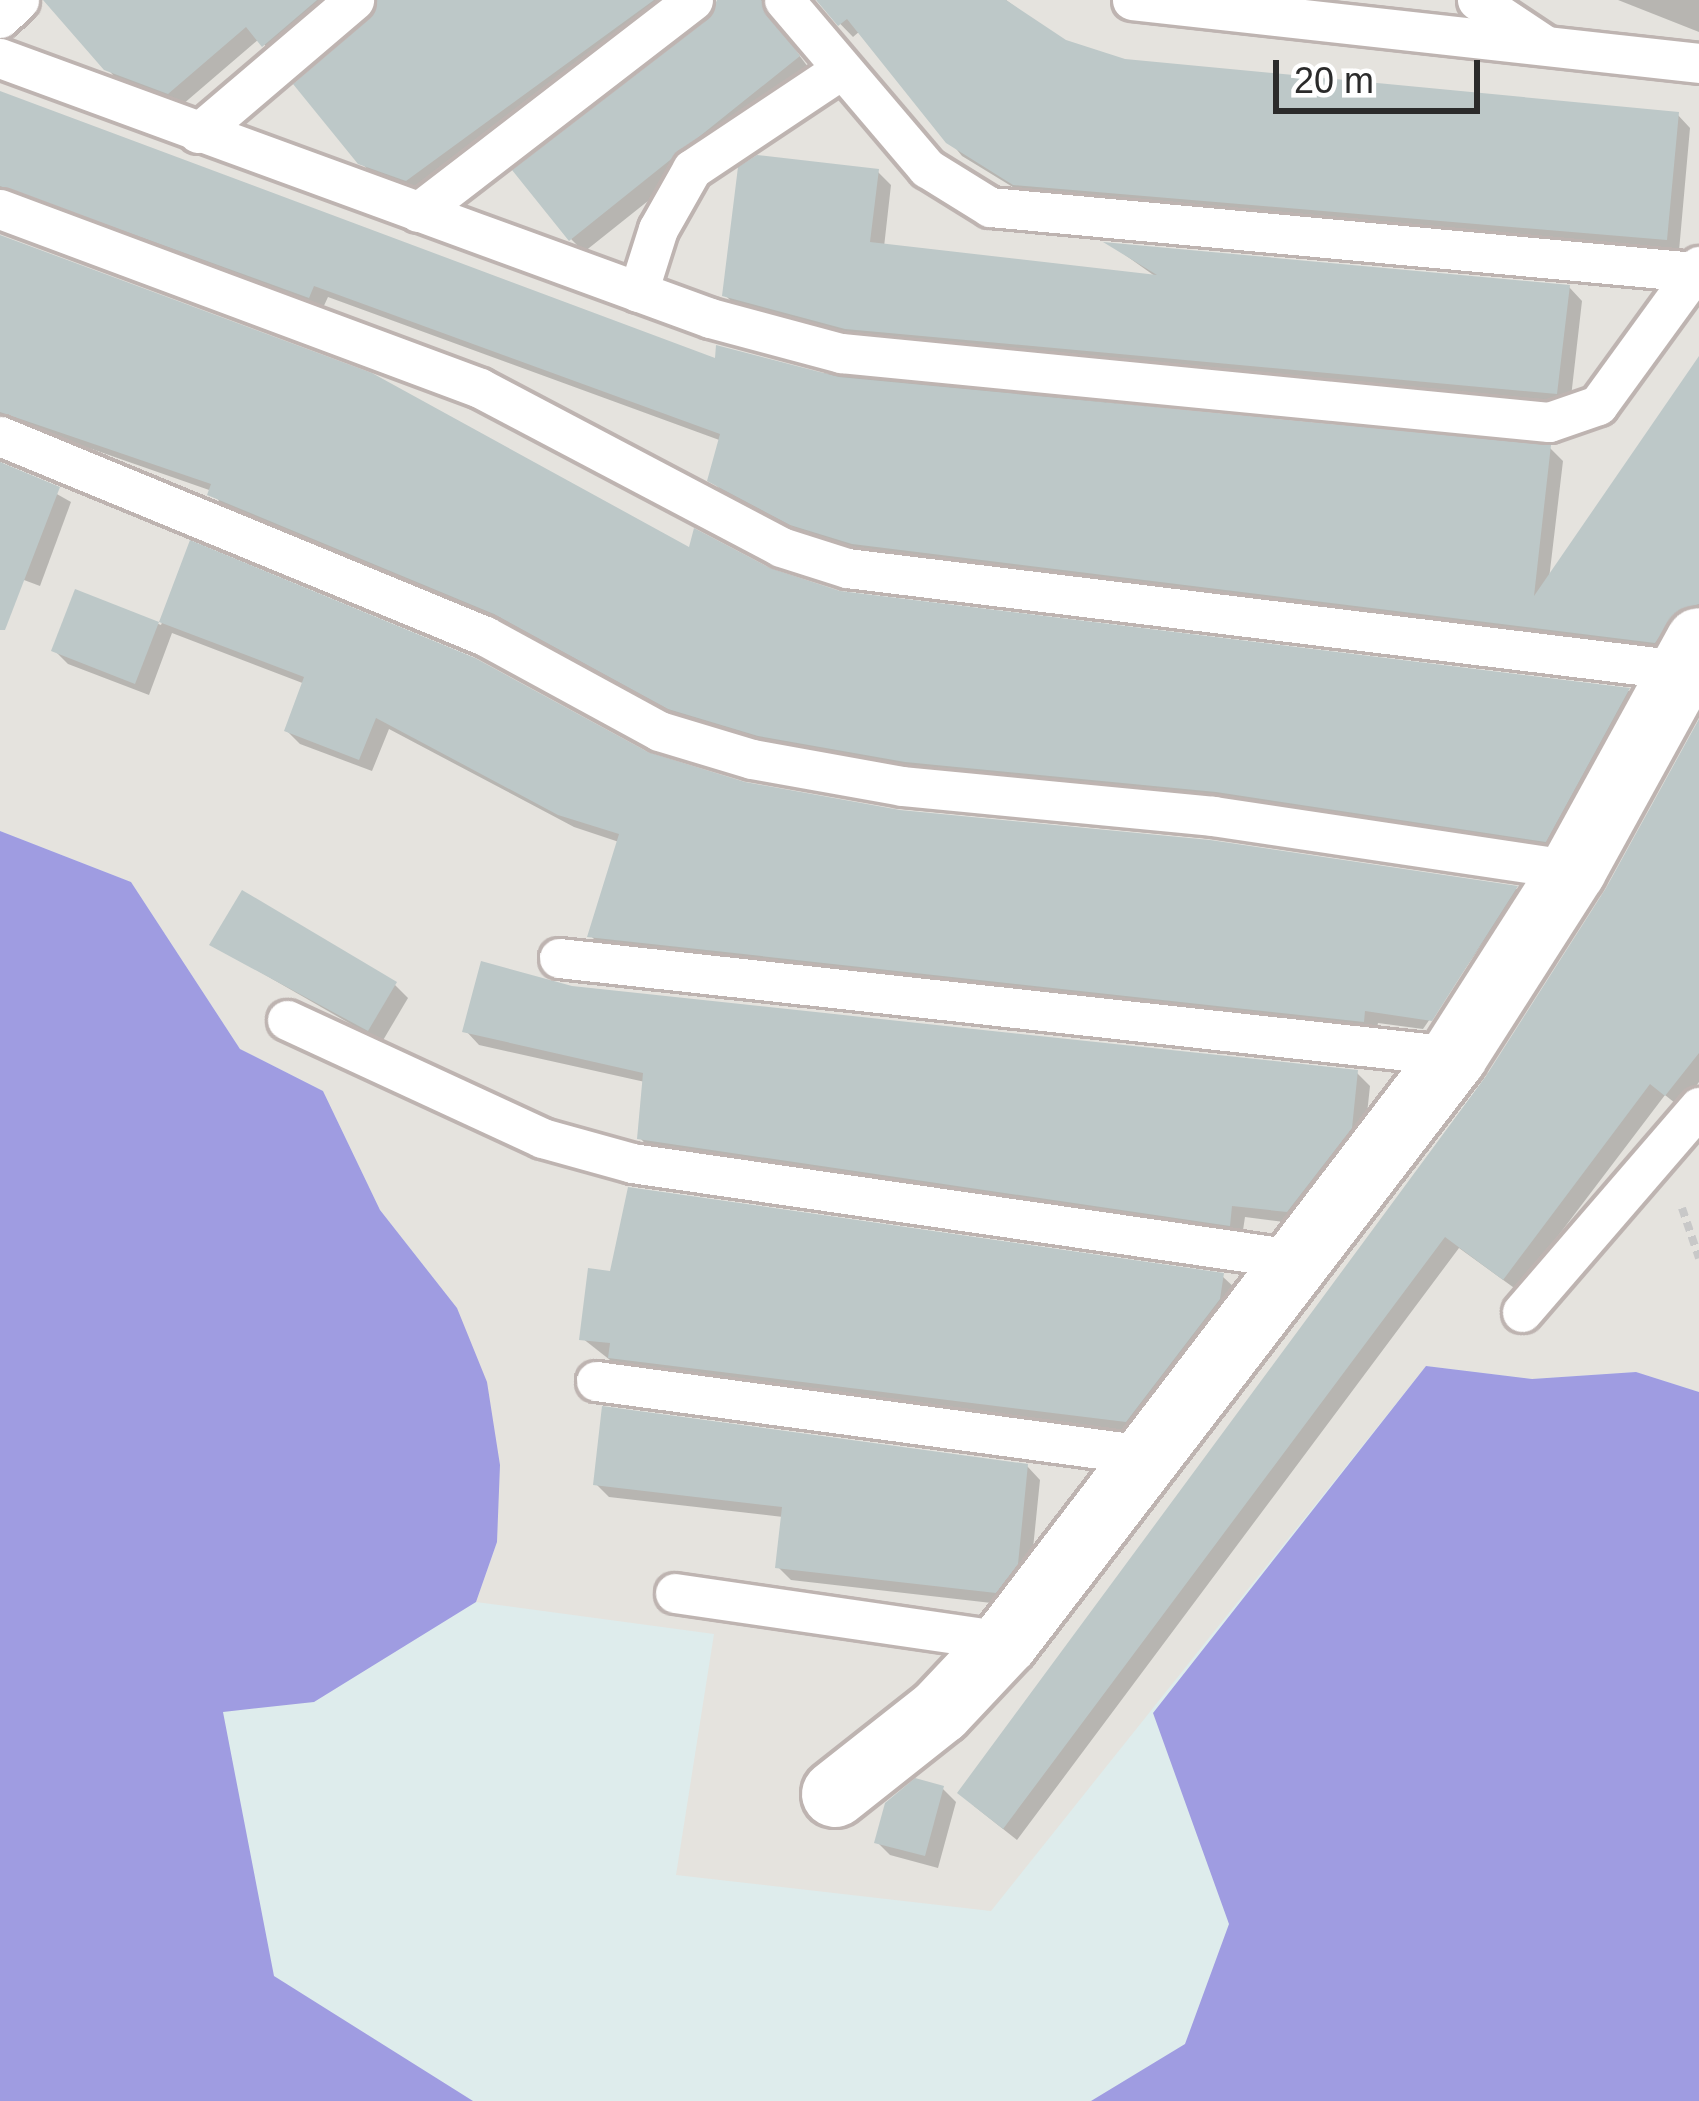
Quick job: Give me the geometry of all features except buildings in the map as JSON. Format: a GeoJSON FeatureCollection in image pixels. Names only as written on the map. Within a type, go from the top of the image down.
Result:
{"type":"FeatureCollection","features":[{"type":"Feature","properties":{"kind":"street"},"geometry":{"type":"LineString","coordinates":[[835,1794],[940,1711],[1006,1641],[1454,1056],[1573,870],[1690,656]]}},
{"type":"Feature","properties":{"kind":"lane"},"geometry":{"type":"LineString","coordinates":[[0,18],[19,0]]}},
{"type":"Feature","properties":{"kind":"lane"},"geometry":{"type":"LineString","coordinates":[[198,133],[354,0]]}},
{"type":"Feature","properties":{"kind":"lane"},"geometry":{"type":"LineString","coordinates":[[418,212],[693,0]]}},
{"type":"Feature","properties":{"kind":"lane"},"geometry":{"type":"LineString","coordinates":[[784,0],[927,168],[990,207],[1697,269]]}},
{"type":"Feature","properties":{"kind":"lane"},"geometry":{"type":"LineString","coordinates":[[1132,0],[1699,63]]}},
{"type":"Feature","properties":{"kind":"lane"},"geometry":{"type":"LineString","coordinates":[[1477,0],[1547,47]]}},
{"type":"Feature","properties":{"kind":"lane"},"geometry":{"type":"LineString","coordinates":[[0,58],[638,292],[841,353],[1549,422],[1598,405],[1697,269]]}},
{"type":"Feature","properties":{"kind":"lane"},"geometry":{"type":"LineString","coordinates":[[638,292],[658,229],[692,169],[839,70]]}},
{"type":"Feature","properties":{"kind":"lane"},"geometry":{"type":"LineString","coordinates":[[0,209],[481,388],[781,548],[848,568],[1690,656]]}},
{"type":"Feature","properties":{"kind":"lane"},"geometry":{"type":"LineString","coordinates":[[0,436],[485,636],[659,730],[752,758],[902,786],[1213,816],[1573,870]]}},
{"type":"Feature","properties":{"kind":"lane"},"geometry":{"type":"LineString","coordinates":[[559,958],[1454,1056]]}},
{"type":"Feature","properties":{"kind":"lane"},"geometry":{"type":"LineString","coordinates":[[287,1020],[542,1138],[632,1163],[1300,1260]]}},
{"type":"Feature","properties":{"kind":"lane"},"geometry":{"type":"LineString","coordinates":[[1522,1312],[1699,1107]]}},
{"type":"Feature","properties":{"kind":"lane"},"geometry":{"type":"LineString","coordinates":[[596,1381],[1152,1456]]}},
{"type":"Feature","properties":{"kind":"lane"},"geometry":{"type":"LineString","coordinates":[[675,1593],[1006,1641]]}},
{"type":"Feature","properties":{"kind":"shaded area"},"geometry":{"type":"Polygon","coordinates":[[[0,0],[1699,0],[1699,1392],[1636,1372],[1532,1379],[1426,1366],[991,1911],[676,1875],[714,1634],[476,1602],[497,1542],[457,1308],[380,1210],[323,1091],[240,1049],[131,882],[0,831],[0,0]]]}},
{"type":"Feature","properties":{"kind":"shaded area"},"geometry":{"type":"Polygon","coordinates":[[[0,831],[131,882],[240,1049],[323,1091],[380,1210],[457,1308],[487,1382],[500,1465],[497,1542],[476,1602],[314,1702],[223,1712],[274,1976],[473,2101],[0,2101],[0,831]]]}},
{"type":"Feature","properties":{"kind":"shaded area"},"geometry":{"type":"Polygon","coordinates":[[[1426,1366],[1532,1379],[1636,1372],[1699,1392],[1699,2101],[1091,2101],[1185,2044],[1229,1924],[1153,1713],[1426,1366]]]}}]}
